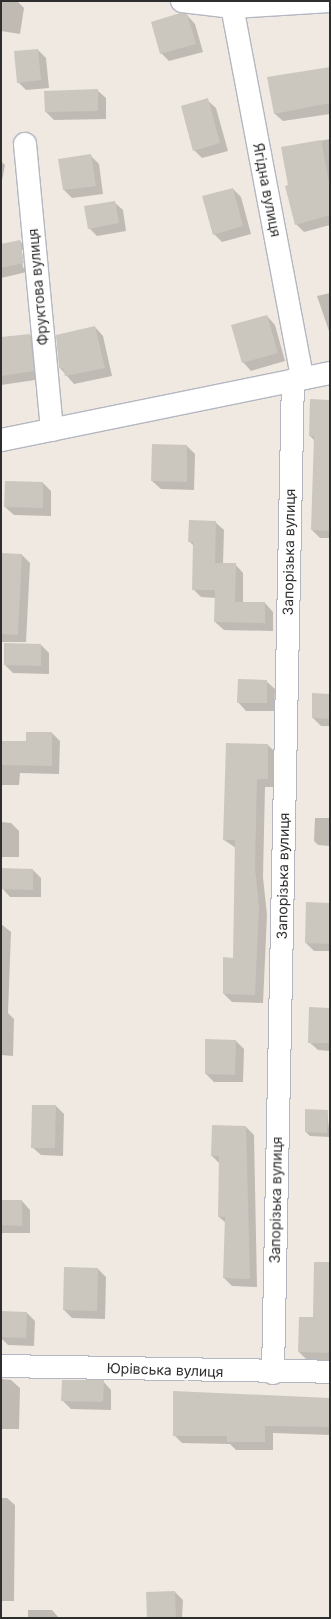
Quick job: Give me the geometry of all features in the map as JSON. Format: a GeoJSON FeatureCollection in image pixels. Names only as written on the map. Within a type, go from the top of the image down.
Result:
{"type":"FeatureCollection","features":[{"type":"Feature","properties":{"kind":"street"},"geometry":{"type":"LineString","coordinates":[[182,1],[232,4],[330,1]]}},
{"type":"Feature","properties":{"kind":"street","name":"Ягідна вулиця"},"geometry":{"type":"LineString","coordinates":[[232,4],[297,379]]}},
{"type":"Feature","properties":{"kind":"street","name":"Фруктова вулиця"},"geometry":{"type":"LineString","coordinates":[[25,144],[52,430]]}},
{"type":"Feature","properties":{"kind":"street"},"geometry":{"type":"LineString","coordinates":[[1,440],[330,373]]}},
{"type":"Feature","properties":{"kind":"street","name":"Запорізька вулиця"},"geometry":{"type":"LineString","coordinates":[[272,1373],[297,379]]}},
{"type":"Feature","properties":{"kind":"street","name":"Юрівська вулиця"},"geometry":{"type":"LineString","coordinates":[[1,1366],[272,1373],[330,1372]]}},
{"type":"Feature","properties":{"kind":"building"},"geometry":{"type":"Polygon","coordinates":[[[180,13],[187,14],[196,44],[160,54],[151,22],[180,13]]]}},
{"type":"Feature","properties":{"kind":"building"},"geometry":{"type":"Polygon","coordinates":[[[38,49],[41,80],[17,83],[14,51],[38,49]]]}},
{"type":"Feature","properties":{"kind":"building"},"geometry":{"type":"Polygon","coordinates":[[[330,67],[330,103],[274,114],[267,77],[330,67]]]}},
{"type":"Feature","properties":{"kind":"building"},"geometry":{"type":"Polygon","coordinates":[[[98,89],[98,111],[45,112],[44,91],[98,89]]]}},
{"type":"Feature","properties":{"kind":"building"},"geometry":{"type":"Polygon","coordinates":[[[208,98],[220,143],[193,151],[181,106],[208,98]]]}},
{"type":"Feature","properties":{"kind":"building"},"geometry":{"type":"Polygon","coordinates":[[[321,140],[330,187],[330,215],[295,225],[285,186],[288,185],[281,147],[321,140]]]}},
{"type":"Feature","properties":{"kind":"building"},"geometry":{"type":"Polygon","coordinates":[[[91,154],[96,186],[63,190],[58,159],[91,154]]]}},
{"type":"Feature","properties":{"kind":"building"},"geometry":{"type":"Polygon","coordinates":[[[233,188],[243,226],[213,235],[202,196],[233,188]]]}},
{"type":"Feature","properties":{"kind":"building"},"geometry":{"type":"Polygon","coordinates":[[[115,201],[119,223],[88,229],[84,206],[115,201]]]}},
{"type":"Feature","properties":{"kind":"building"},"geometry":{"type":"Polygon","coordinates":[[[20,240],[24,263],[1,268],[1,244],[20,240]]]}},
{"type":"Feature","properties":{"kind":"building"},"geometry":{"type":"Polygon","coordinates":[[[267,315],[278,353],[242,363],[231,325],[267,315]]]}},
{"type":"Feature","properties":{"kind":"building"},"geometry":{"type":"Polygon","coordinates":[[[95,326],[105,368],[65,376],[63,368],[59,368],[56,335],[95,326]]]}},
{"type":"Feature","properties":{"kind":"building"},"geometry":{"type":"Polygon","coordinates":[[[30,334],[34,371],[1,376],[1,337],[30,334]]]}},
{"type":"Feature","properties":{"kind":"building"},"geometry":{"type":"Polygon","coordinates":[[[310,399],[330,400],[330,531],[311,530],[314,436],[309,436],[310,399]]]}},
{"type":"Feature","properties":{"kind":"building"},"geometry":{"type":"Polygon","coordinates":[[[152,444],[187,445],[187,482],[151,481],[152,444]]]}},
{"type":"Feature","properties":{"kind":"building"},"geometry":{"type":"Polygon","coordinates":[[[5,481],[43,482],[43,508],[4,507],[5,481]]]}},
{"type":"Feature","properties":{"kind":"building"},"geometry":{"type":"Polygon","coordinates":[[[189,520],[216,521],[215,563],[236,563],[235,602],[265,602],[265,623],[214,622],[215,590],[192,590],[193,542],[188,542],[189,520]]]}},
{"type":"Feature","properties":{"kind":"building"},"geometry":{"type":"Polygon","coordinates":[[[1,553],[22,554],[18,635],[1,634],[1,553]]]}},
{"type":"Feature","properties":{"kind":"building"},"geometry":{"type":"Polygon","coordinates":[[[4,643],[41,644],[41,666],[4,665],[4,643]]]}},
{"type":"Feature","properties":{"kind":"building"},"geometry":{"type":"Polygon","coordinates":[[[238,679],[267,680],[267,703],[237,703],[238,679]]]}},
{"type":"Feature","properties":{"kind":"building"},"geometry":{"type":"Polygon","coordinates":[[[312,693],[330,694],[330,719],[312,718],[312,693]]]}},
{"type":"Feature","properties":{"kind":"building"},"geometry":{"type":"Polygon","coordinates":[[[26,732],[52,732],[52,766],[1,765],[1,741],[26,741],[26,732]]]}},
{"type":"Feature","properties":{"kind":"building"},"geometry":{"type":"Polygon","coordinates":[[[226,743],[268,744],[268,779],[257,779],[255,868],[259,906],[255,995],[223,994],[223,957],[233,958],[235,840],[223,840],[226,743]]]}},
{"type":"Feature","properties":{"kind":"building"},"geometry":{"type":"Polygon","coordinates":[[[1,868],[33,869],[33,890],[1,889],[1,868]]]}},
{"type":"Feature","properties":{"kind":"building"},"geometry":{"type":"Polygon","coordinates":[[[306,902],[330,903],[330,944],[305,943],[306,902]]]}},
{"type":"Feature","properties":{"kind":"building"},"geometry":{"type":"Polygon","coordinates":[[[309,1007],[330,1008],[330,1043],[308,1043],[309,1007]]]}},
{"type":"Feature","properties":{"kind":"building"},"geometry":{"type":"Polygon","coordinates":[[[205,1039],[236,1040],[235,1075],[205,1074],[205,1039]]]}},
{"type":"Feature","properties":{"kind":"building"},"geometry":{"type":"Polygon","coordinates":[[[32,1105],[56,1105],[55,1148],[31,1148],[32,1105]]]}},
{"type":"Feature","properties":{"kind":"building"},"geometry":{"type":"Polygon","coordinates":[[[305,1109],[328,1110],[327,1133],[305,1132],[305,1109]]]}},
{"type":"Feature","properties":{"kind":"building"},"geometry":{"type":"Polygon","coordinates":[[[212,1125],[246,1126],[250,1279],[223,1278],[225,1217],[218,1217],[219,1156],[211,1156],[212,1125]]]}},
{"type":"Feature","properties":{"kind":"building"},"geometry":{"type":"Polygon","coordinates":[[[1,1200],[22,1200],[22,1226],[1,1225],[1,1200]]]}},
{"type":"Feature","properties":{"kind":"building"},"geometry":{"type":"Polygon","coordinates":[[[314,1262],[330,1262],[330,1353],[298,1352],[299,1317],[313,1317],[314,1262]]]}},
{"type":"Feature","properties":{"kind":"building"},"geometry":{"type":"Polygon","coordinates":[[[64,1267],[98,1268],[97,1311],[63,1310],[64,1267]]]}},
{"type":"Feature","properties":{"kind":"building"},"geometry":{"type":"Polygon","coordinates":[[[1,1311],[27,1312],[26,1338],[1,1337],[1,1311]]]}},
{"type":"Feature","properties":{"kind":"building"},"geometry":{"type":"Polygon","coordinates":[[[62,1380],[104,1380],[103,1402],[61,1401],[62,1380]]]}},
{"type":"Feature","properties":{"kind":"building"},"geometry":{"type":"Polygon","coordinates":[[[173,1391],[330,1398],[330,1427],[265,1426],[265,1442],[227,1442],[227,1436],[173,1436],[173,1391]]]}},
{"type":"Feature","properties":{"kind":"building"},"geometry":{"type":"Polygon","coordinates":[[[175,1591],[176,1618],[147,1618],[146,1592],[175,1591]]]}}]}
